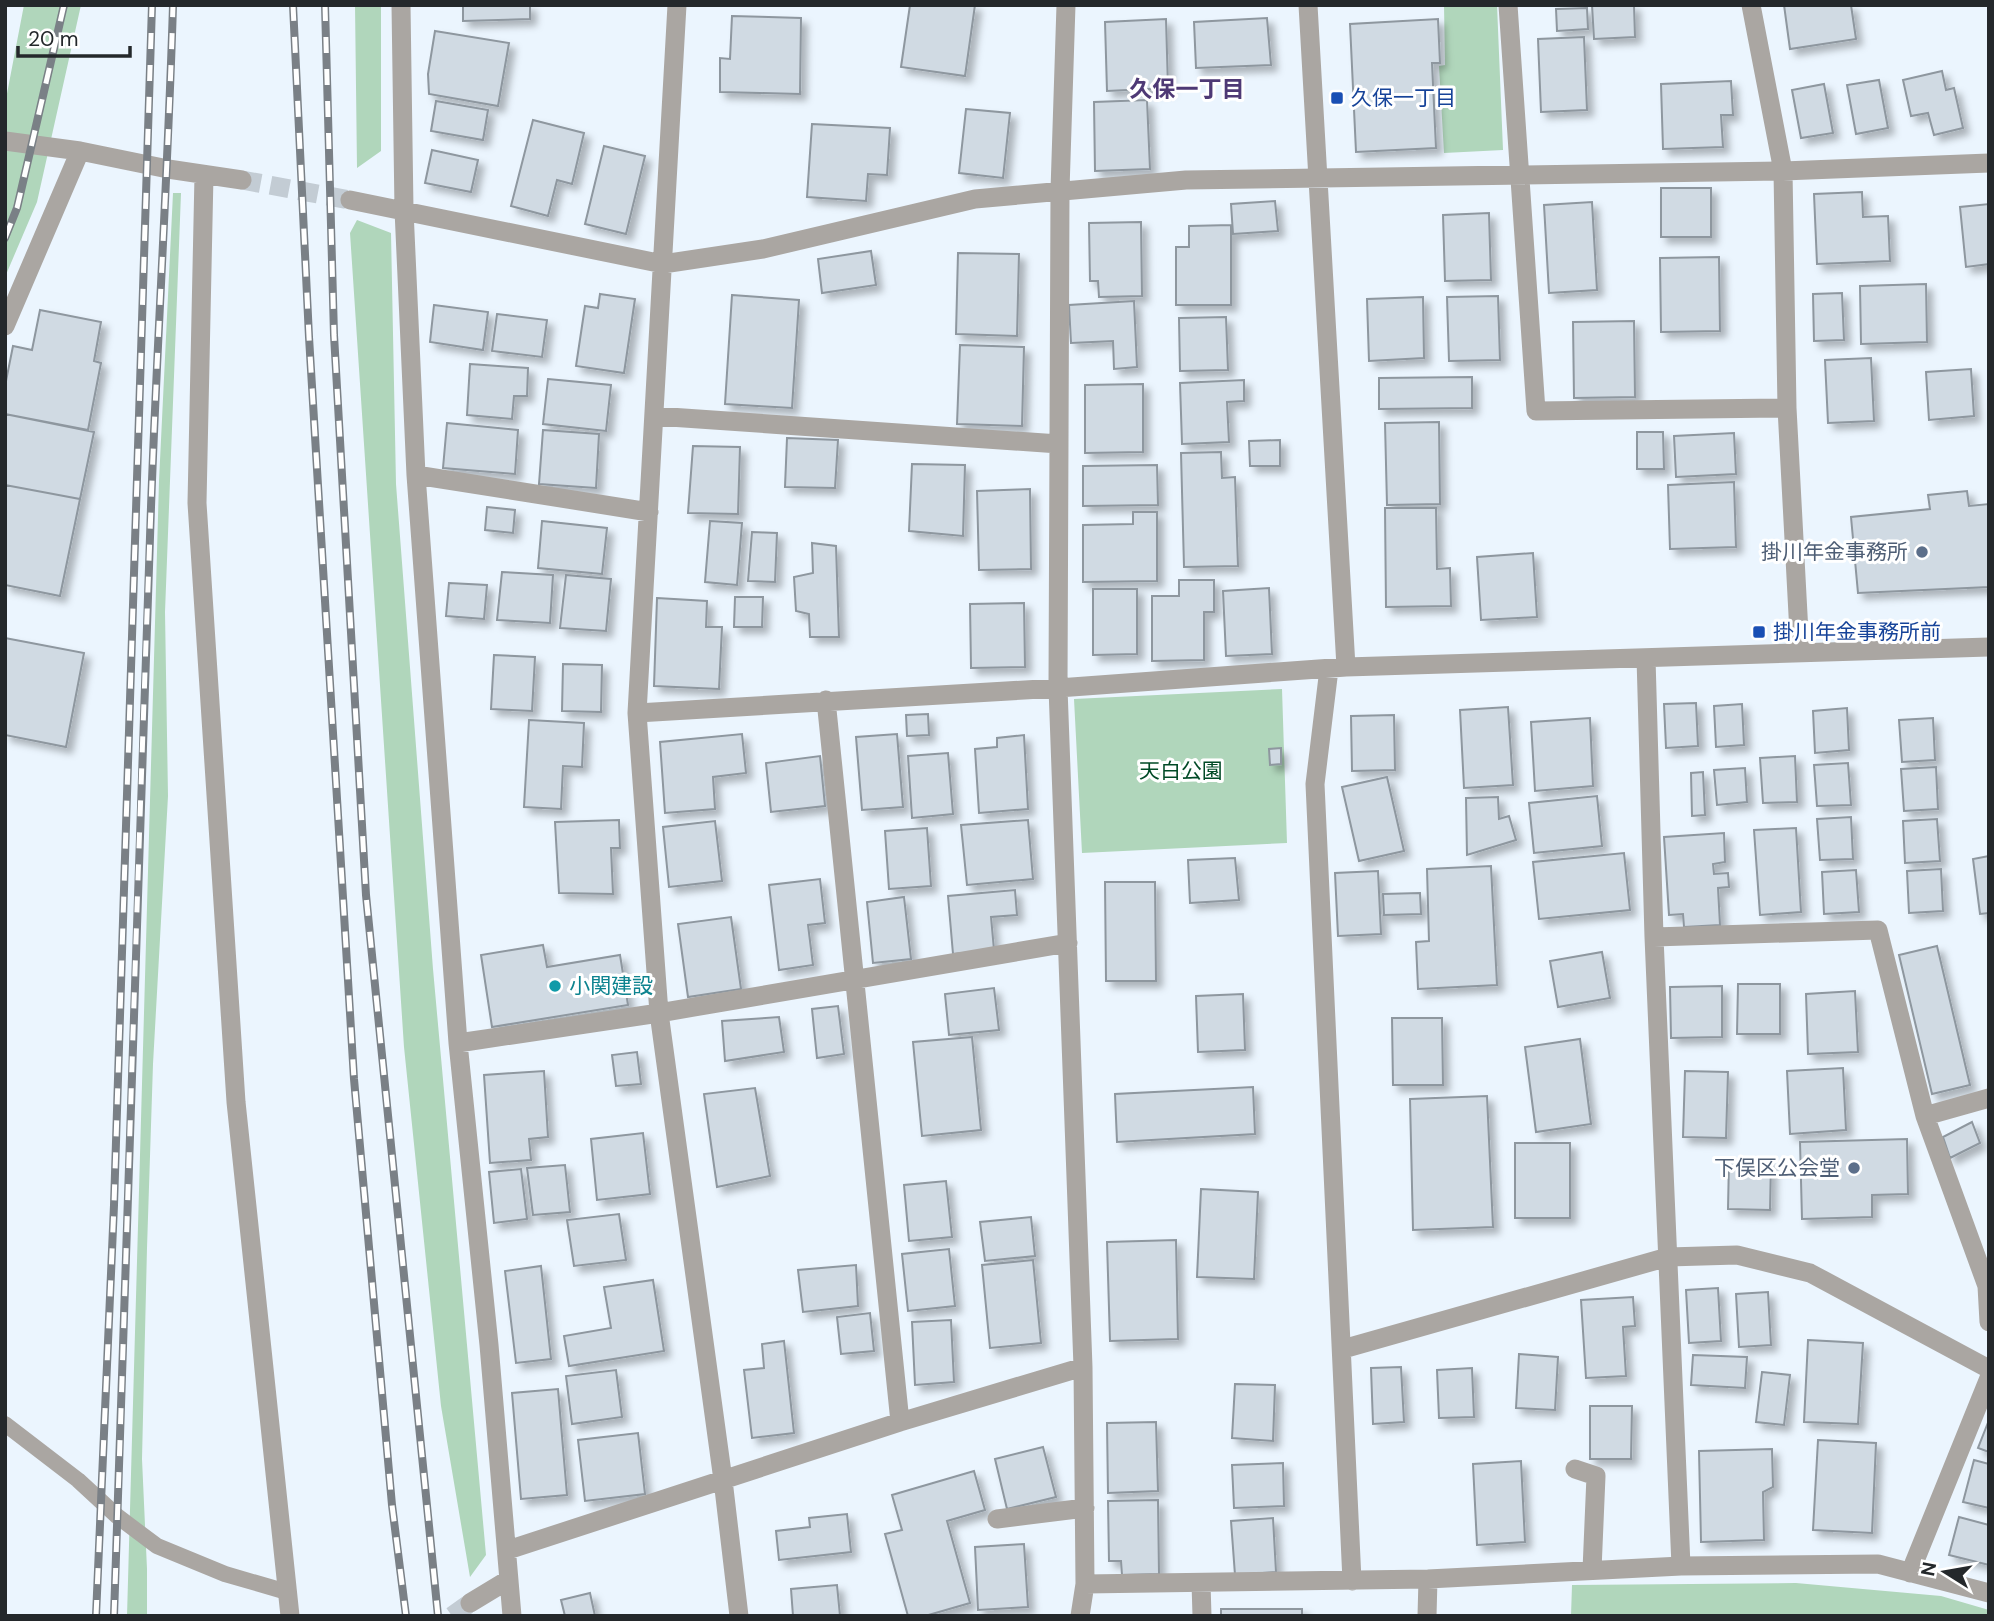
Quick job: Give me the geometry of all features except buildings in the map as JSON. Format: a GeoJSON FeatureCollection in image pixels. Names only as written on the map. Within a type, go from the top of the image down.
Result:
{"type":"FeatureCollection","features":[{"type":"Feature","properties":{"kind":"street"},"geometry":{"type":"LineString","coordinates":[[401,5],[404,210],[416,475],[458,1043],[508,1550],[512,1616]]}},
{"type":"Feature","properties":{"kind":"street"},"geometry":{"type":"LineString","coordinates":[[677,5],[637,713],[659,1013],[729,1524],[738,1616]]}},
{"type":"Feature","properties":{"kind":"street"},"geometry":{"type":"LineString","coordinates":[[1066,5],[1060,190],[1058,688],[1083,1367],[1085,1584],[1080,1616]]}},
{"type":"Feature","properties":{"kind":"street"},"geometry":{"type":"LineString","coordinates":[[1308,5],[1337,668],[1315,784],[1352,1581]]}},
{"type":"Feature","properties":{"kind":"street"},"geometry":{"type":"LineString","coordinates":[[1508,5],[1536,411],[1787,408]]}},
{"type":"Feature","properties":{"kind":"street"},"geometry":{"type":"LineString","coordinates":[[1751,5],[1783,171],[1787,408],[1800,652]]}},
{"type":"Feature","properties":{"kind":"street"},"geometry":{"type":"LineString","coordinates":[[5,141],[80,151],[242,180]]}},
{"type":"Feature","properties":{"kind":"street"},"geometry":{"type":"LineString","coordinates":[[5,326],[80,151]]}},
{"type":"Feature","properties":{"kind":"street"},"geometry":{"type":"LineString","coordinates":[[350,200],[663,264],[763,248],[975,199],[1186,180],[1783,171],[1989,163]]}},
{"type":"Feature","properties":{"kind":"street"},"geometry":{"type":"LineString","coordinates":[[204,174],[197,503],[236,1102],[290,1616]]}},
{"type":"Feature","properties":{"kind":"street"},"geometry":{"type":"LineString","coordinates":[[655,416],[1059,444]]}},
{"type":"Feature","properties":{"kind":"street"},"geometry":{"type":"LineString","coordinates":[[416,475],[649,512]]}},
{"type":"Feature","properties":{"kind":"street"},"geometry":{"type":"LineString","coordinates":[[637,713],[1337,668],[1989,647]]}},
{"type":"Feature","properties":{"kind":"street"},"geometry":{"type":"LineString","coordinates":[[1646,658],[1654,937],[1681,1566]]}},
{"type":"Feature","properties":{"kind":"street"},"geometry":{"type":"LineString","coordinates":[[826,701],[900,1422]]}},
{"type":"Feature","properties":{"kind":"street"},"geometry":{"type":"LineString","coordinates":[[1654,937],[1878,930],[1925,1116],[1987,1286],[1989,1322]]}},
{"type":"Feature","properties":{"kind":"street"},"geometry":{"type":"LineString","coordinates":[[458,1043],[659,1013],[1068,943]]}},
{"type":"Feature","properties":{"kind":"street"},"geometry":{"type":"LineString","coordinates":[[1925,1116],[1989,1098]]}},
{"type":"Feature","properties":{"kind":"street"},"geometry":{"type":"LineString","coordinates":[[1343,1349],[1668,1257],[1737,1255],[1810,1273],[1989,1369]]}},
{"type":"Feature","properties":{"kind":"street"},"geometry":{"type":"LineString","coordinates":[[508,1550],[900,1422],[1083,1367]]}},
{"type":"Feature","properties":{"kind":"street"},"geometry":{"type":"LineString","coordinates":[[1910,1573],[1989,1378]]}},
{"type":"Feature","properties":{"kind":"street"},"geometry":{"type":"LineString","coordinates":[[1576,1469],[1596,1476],[1592,1570]]}},
{"type":"Feature","properties":{"kind":"street"},"geometry":{"type":"LineString","coordinates":[[997,1519],[1084,1508]]}},
{"type":"Feature","properties":{"kind":"street"},"geometry":{"type":"LineString","coordinates":[[1085,1584],[1352,1581],[1681,1566],[1878,1564],[1989,1593]]}},
{"type":"Feature","properties":{"kind":"street"},"geometry":{"type":"LineString","coordinates":[[1427,1616],[1428,1579]]}},
{"type":"Feature","properties":{"kind":"street"},"geometry":{"type":"LineString","coordinates":[[470,1603],[508,1580]]}},
{"type":"Feature","properties":{"kind":"street"},"geometry":{"type":"LineString","coordinates":[[1201,1583],[1202,1616]]}},
{"type":"Feature","properties":{"kind":"lane"},"geometry":{"type":"LineString","coordinates":[[5,1424],[78,1480],[117,1516],[158,1546],[225,1574],[287,1592]]}},
{"type":"Feature","properties":{"kind":"green space"},"geometry":{"type":"Polygon","coordinates":[[[24,5],[81,5],[37,202],[5,277],[5,104],[24,5]]]}},
{"type":"Feature","properties":{"kind":"green space"},"geometry":{"type":"Polygon","coordinates":[[[355,5],[381,5],[381,151],[357,168],[355,5]]]}},
{"type":"Feature","properties":{"kind":"green space"},"geometry":{"type":"Polygon","coordinates":[[[1444,5],[1497,5],[1503,150],[1444,153],[1439,66],[1445,65],[1444,5]]]}},
{"type":"Feature","properties":{"kind":"green space"},"geometry":{"type":"Polygon","coordinates":[[[173,193],[181,193],[165,612],[168,796],[153,1064],[147,1248],[142,1459],[147,1616],[127,1616],[159,481],[173,193]]]}},
{"type":"Feature","properties":{"kind":"green space"},"geometry":{"type":"Polygon","coordinates":[[[357,220],[391,233],[396,484],[433,969],[486,1555],[470,1577],[441,1406],[404,1047],[350,233],[357,220]]]}},
{"type":"Feature","properties":{"kind":"green space","name":"天白公園"},"geometry":{"type":"Polygon","coordinates":[[[1282,689],[1287,843],[1082,853],[1074,699],[1282,689]]]}},
{"type":"Feature","properties":{"kind":"green space"},"geometry":{"type":"Polygon","coordinates":[[[1796,1583],[1941,1596],[1989,1610],[1989,1616],[1571,1616],[1572,1585],[1796,1583]]]}},
{"type":"Feature","properties":{"kind":"tunnel"},"geometry":{"type":"LineString","coordinates":[[242,180],[350,200]]}},
{"type":"Feature","properties":{"kind":"tunnel"},"geometry":{"type":"LineString","coordinates":[[452,1616],[470,1603]]}},
{"type":"Feature","properties":{"kind":"railway"},"geometry":{"type":"LineString","coordinates":[[5,238],[17,208],[64,5]]}},
{"type":"Feature","properties":{"kind":"railway"},"geometry":{"type":"LineString","coordinates":[[96,1616],[114,1205],[152,5]]}},
{"type":"Feature","properties":{"kind":"railway"},"geometry":{"type":"LineString","coordinates":[[114,1616],[153,444],[173,5]]}},
{"type":"Feature","properties":{"kind":"railway"},"geometry":{"type":"LineString","coordinates":[[293,5],[309,337],[354,1079],[392,1505],[406,1616]]}},
{"type":"Feature","properties":{"kind":"railway"},"geometry":{"type":"LineString","coordinates":[[325,5],[334,335],[366,895],[438,1616]]}},
{"type":"Feature","properties":{"kind":"place","name":"久保一丁目"},"geometry":{"type":"Point","coordinates":[1337,98]}},
{"type":"Feature","properties":{"kind":"place","name":"掛川年金事務所"},"geometry":{"type":"Point","coordinates":[1922,552]}},
{"type":"Feature","properties":{"kind":"place","name":"掛川年金事務所前"},"geometry":{"type":"Point","coordinates":[1759,632]}},
{"type":"Feature","properties":{"kind":"place","name":"小関建設"},"geometry":{"type":"Point","coordinates":[555,986]}},
{"type":"Feature","properties":{"kind":"place","name":"下俣区公会堂"},"geometry":{"type":"Point","coordinates":[1854,1168]}},
{"type":"Feature","properties":{"kind":"district","name":"久保一丁目"},"geometry":{"type":"Point","coordinates":[1187,89]}}]}
